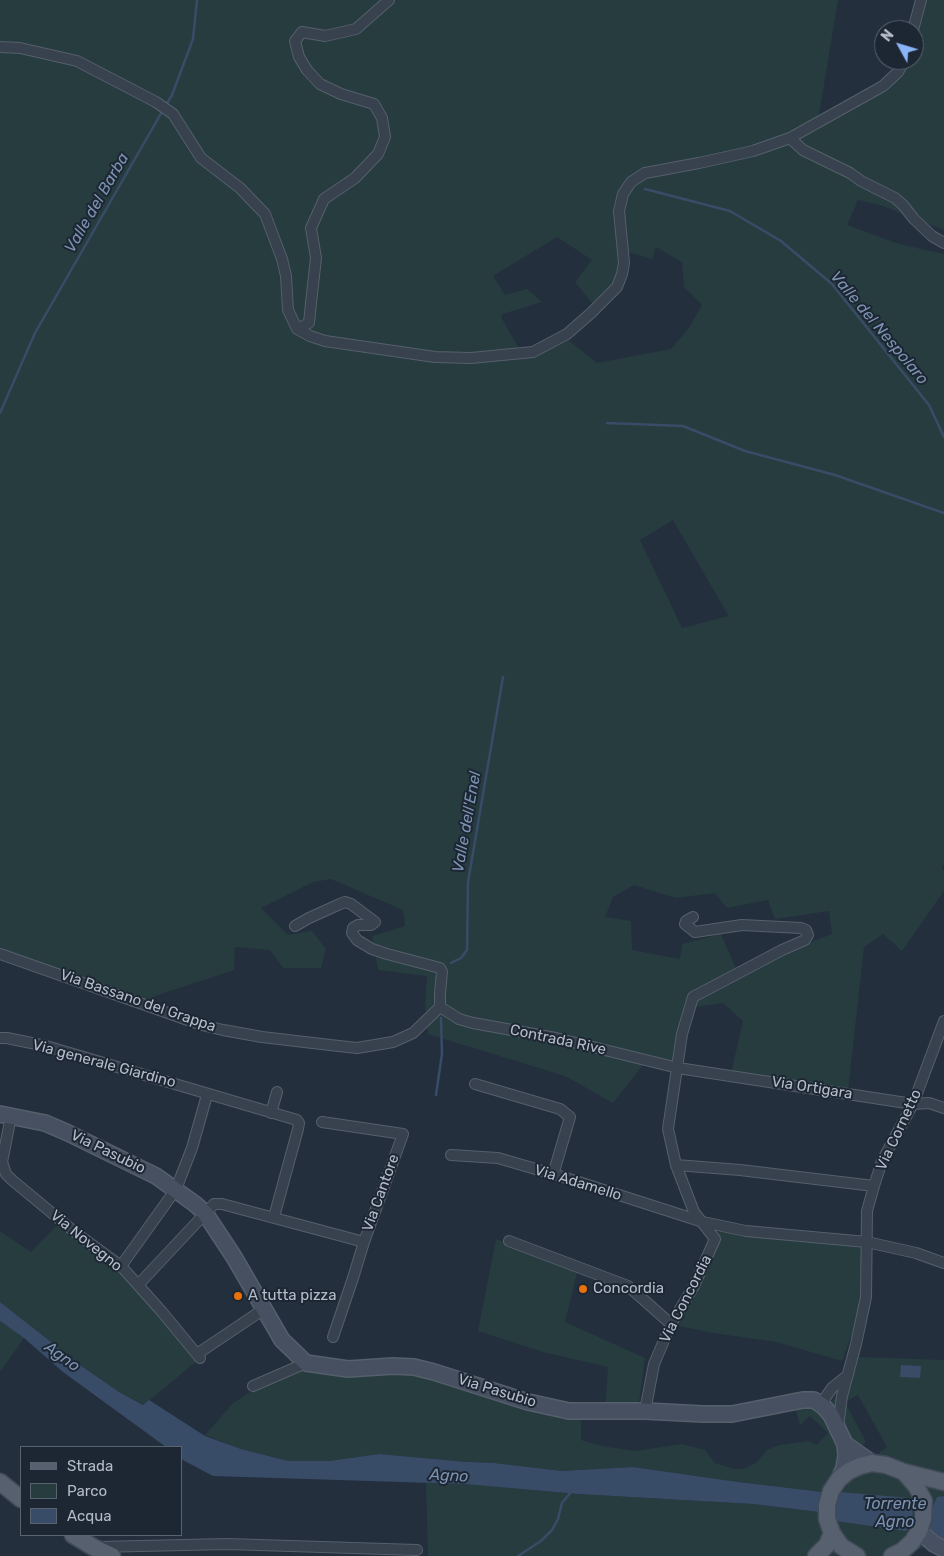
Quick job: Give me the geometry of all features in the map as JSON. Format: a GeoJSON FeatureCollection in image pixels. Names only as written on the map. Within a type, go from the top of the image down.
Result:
{"type":"FeatureCollection","features":[{"type":"Feature","properties":{"kind":"main road","name":"Via Pasubio"},"geometry":{"type":"LineString","coordinates":[[6,1115],[45,1123],[66,1132],[138,1166],[176,1189],[204,1213],[234,1257],[282,1340],[306,1363],[348,1369],[393,1366],[414,1367],[528,1402],[569,1411],[732,1414],[803,1400],[814,1400],[824,1407]]}},
{"type":"Feature","properties":{"kind":"main road"},"geometry":{"type":"LineString","coordinates":[[816,1556],[827,1545],[830,1526],[827,1505],[831,1491],[844,1468],[846,1456],[845,1444],[831,1414],[824,1407]]}},
{"type":"Feature","properties":{"kind":"main road"},"geometry":{"type":"LineString","coordinates":[[845,1444],[872,1463]]}},
{"type":"Feature","properties":{"kind":"main road"},"geometry":{"type":"LineString","coordinates":[[839,1479],[849,1471],[872,1463],[886,1465],[904,1472],[944,1482]]}},
{"type":"Feature","properties":{"kind":"main road"},"geometry":{"type":"LineString","coordinates":[[892,1556],[902,1552],[912,1542],[919,1531],[922,1519],[924,1501],[916,1486],[904,1472]]}},
{"type":"Feature","properties":{"kind":"main road"},"geometry":{"type":"LineString","coordinates":[[0,1482],[20,1498]]}},
{"type":"Feature","properties":{"kind":"main road"},"geometry":{"type":"LineString","coordinates":[[924,1501],[939,1490],[944,1489]]}},
{"type":"Feature","properties":{"kind":"main road"},"geometry":{"type":"LineString","coordinates":[[830,1526],[842,1546],[857,1556]]}},
{"type":"Feature","properties":{"kind":"main road"},"geometry":{"type":"LineString","coordinates":[[919,1531],[934,1544],[944,1548]]}},
{"type":"Feature","properties":{"kind":"main road"},"geometry":{"type":"LineString","coordinates":[[75,1536],[112,1556]]}},
{"type":"Feature","properties":{"kind":"main road"},"geometry":{"type":"LineString","coordinates":[[934,1556],[944,1555]]}},
{"type":"Feature","properties":{"kind":"street"},"geometry":{"type":"LineString","coordinates":[[298,328],[309,323],[316,258],[311,228],[324,199],[355,178],[378,154],[385,137],[382,118],[374,104],[341,94],[320,84],[307,70],[299,57],[295,41],[302,32],[325,36],[356,30],[389,0]]}},
{"type":"Feature","properties":{"kind":"street"},"geometry":{"type":"LineString","coordinates":[[916,20],[921,0]]}},
{"type":"Feature","properties":{"kind":"street"},"geometry":{"type":"LineString","coordinates":[[0,48],[20,48],[77,60],[156,102],[173,114],[201,158],[240,188],[265,214],[282,259],[286,276],[288,310],[298,328],[310,336],[325,341],[435,357],[472,358],[534,352],[567,334],[617,287],[624,263],[619,211],[623,194],[631,182],[645,173],[753,150],[790,138],[883,86],[899,70]]}},
{"type":"Feature","properties":{"kind":"street"},"geometry":{"type":"LineString","coordinates":[[790,138],[803,150],[895,198],[903,204],[914,219],[932,236],[944,243]]}},
{"type":"Feature","properties":{"kind":"street"},"geometry":{"type":"LineString","coordinates":[[295,926],[308,918],[345,902],[351,904],[375,922],[371,925],[358,924],[353,928],[352,933],[357,940],[372,949],[440,968],[442,972],[440,1007]]}},
{"type":"Feature","properties":{"kind":"street","name":"Via Concordia"},"geometry":{"type":"LineString","coordinates":[[645,1411],[654,1364],[671,1324],[694,1286],[715,1239],[694,1212],[676,1166],[668,1129],[682,1034],[694,997],[782,950],[805,940],[808,935],[806,930],[800,928],[742,925],[695,932],[686,920]]}},
{"type":"Feature","properties":{"kind":"street","name":"Via Bassano del Grappa"},"geometry":{"type":"LineString","coordinates":[[0,954],[202,1025],[262,1037],[357,1048],[380,1045],[413,1033],[440,1007]]}},
{"type":"Feature","properties":{"kind":"street","name":"Contrada Rive"},"geometry":{"type":"LineString","coordinates":[[440,1007],[459,1019],[473,1024],[556,1038],[678,1068]]}},
{"type":"Feature","properties":{"kind":"street","name":"Via Cornetto"},"geometry":{"type":"LineString","coordinates":[[838,1429],[838,1416],[866,1297],[867,1211],[882,1161],[913,1104],[944,1021]]}},
{"type":"Feature","properties":{"kind":"street","name":"Via generale Giardino"},"geometry":{"type":"LineString","coordinates":[[0,1038],[46,1046],[207,1094]]}},
{"type":"Feature","properties":{"kind":"street","name":"Via Ortigara"},"geometry":{"type":"LineString","coordinates":[[678,1068],[913,1104],[929,1103],[944,1108]]}},
{"type":"Feature","properties":{"kind":"street"},"geometry":{"type":"LineString","coordinates":[[475,1084],[560,1109],[570,1117],[553,1175]]}},
{"type":"Feature","properties":{"kind":"street"},"geometry":{"type":"LineString","coordinates":[[271,1113],[277,1092]]}},
{"type":"Feature","properties":{"kind":"street"},"geometry":{"type":"LineString","coordinates":[[121,1266],[176,1189],[192,1148],[207,1094],[297,1120],[299,1123],[274,1217]]}},
{"type":"Feature","properties":{"kind":"street","name":"Via Novegno"},"geometry":{"type":"LineString","coordinates":[[6,1115],[2,1162],[6,1174],[76,1233],[121,1266],[200,1355],[264,1309]]}},
{"type":"Feature","properties":{"kind":"street","name":"Via Cantore"},"geometry":{"type":"LineString","coordinates":[[204,1213],[214,1204],[222,1204],[364,1242],[403,1134],[322,1122]]}},
{"type":"Feature","properties":{"kind":"street","name":"Via Adamello"},"geometry":{"type":"LineString","coordinates":[[452,1155],[498,1158],[553,1175],[563,1176],[703,1222]]}},
{"type":"Feature","properties":{"kind":"street"},"geometry":{"type":"LineString","coordinates":[[676,1166],[740,1170],[874,1186]]}},
{"type":"Feature","properties":{"kind":"street"},"geometry":{"type":"LineString","coordinates":[[138,1285],[204,1213]]}},
{"type":"Feature","properties":{"kind":"street"},"geometry":{"type":"LineString","coordinates":[[703,1222],[746,1232],[866,1242],[916,1253],[944,1263]]}},
{"type":"Feature","properties":{"kind":"street"},"geometry":{"type":"LineString","coordinates":[[509,1241],[628,1286],[671,1324]]}},
{"type":"Feature","properties":{"kind":"street"},"geometry":{"type":"LineString","coordinates":[[333,1337],[354,1278],[364,1242]]}},
{"type":"Feature","properties":{"kind":"street"},"geometry":{"type":"LineString","coordinates":[[253,1386],[306,1363]]}},
{"type":"Feature","properties":{"kind":"street"},"geometry":{"type":"LineString","coordinates":[[803,1400],[832,1388],[848,1375]]}},
{"type":"Feature","properties":{"kind":"street"},"geometry":{"type":"LineString","coordinates":[[824,1407],[826,1398],[832,1388]]}},
{"type":"Feature","properties":{"kind":"street"},"geometry":{"type":"LineString","coordinates":[[93,1547],[227,1544],[318,1551],[417,1550]]}},
{"type":"Feature","properties":{"kind":"green space"},"geometry":{"type":"Polygon","coordinates":[[[0,0],[838,0],[818,121],[877,88],[894,70],[924,70],[924,20],[916,20],[920,0],[944,0],[944,230],[880,205],[858,200],[847,225],[899,244],[944,254],[944,864],[942,868],[944,870],[944,891],[902,951],[883,934],[864,947],[847,1100],[729,1082],[743,1021],[723,1003],[687,1008],[673,1061],[643,1065],[613,1103],[565,1076],[428,1034],[425,1003],[427,976],[378,970],[372,936],[405,926],[403,910],[331,879],[313,882],[261,908],[288,935],[312,931],[326,949],[321,968],[283,968],[270,950],[235,947],[234,970],[155,996],[150,1007],[0,953],[0,0]],[[557,237],[493,276],[505,295],[527,289],[542,302],[503,314],[501,317],[521,352],[562,335],[597,363],[671,349],[689,328],[702,305],[684,287],[682,262],[656,247],[652,259],[620,250],[622,273],[595,307],[575,282],[592,260],[557,237]],[[673,520],[640,540],[682,628],[728,616],[728,615],[673,520]],[[634,885],[613,897],[605,917],[631,921],[632,950],[680,959],[682,944],[721,934],[737,971],[832,934],[829,911],[775,919],[768,900],[727,908],[715,893],[676,898],[634,885]]]}},
{"type":"Feature","properties":{"kind":"green space"},"geometry":{"type":"Polygon","coordinates":[[[64,1218],[100,1247],[198,1360],[144,1405],[119,1392],[83,1367],[0,1302],[0,1231],[31,1252],[64,1218]]]}},
{"type":"Feature","properties":{"kind":"green space"},"geometry":{"type":"Polygon","coordinates":[[[722,1225],[865,1236],[862,1306],[842,1361],[776,1342],[713,1333],[675,1325],[722,1225]]]}},
{"type":"Feature","properties":{"kind":"green space"},"geometry":{"type":"Polygon","coordinates":[[[496,1239],[578,1269],[565,1322],[645,1358],[638,1410],[605,1410],[608,1367],[543,1352],[478,1331],[496,1239]]]}},
{"type":"Feature","properties":{"kind":"green space"},"geometry":{"type":"Polygon","coordinates":[[[0,1321],[24,1338],[0,1372],[0,1321]]]}},
{"type":"Feature","properties":{"kind":"green space"},"geometry":{"type":"Polygon","coordinates":[[[303,1357],[326,1367],[413,1367],[581,1411],[581,1440],[602,1446],[635,1451],[682,1444],[705,1450],[715,1463],[734,1469],[744,1469],[756,1463],[767,1450],[780,1445],[808,1441],[817,1445],[828,1433],[810,1416],[800,1425],[793,1401],[828,1406],[853,1374],[859,1357],[944,1360],[944,1496],[937,1497],[944,1542],[893,1556],[428,1556],[426,1483],[753,1504],[818,1512],[823,1492],[633,1467],[562,1471],[494,1463],[379,1454],[329,1461],[288,1461],[241,1449],[205,1435],[232,1404],[303,1357]],[[858,1395],[845,1402],[866,1442],[858,1450],[878,1458],[880,1452],[887,1447],[858,1395]]]}},
{"type":"Feature","properties":{"kind":"water","name":"Torrente Agno"},"geometry":{"type":"Polygon","coordinates":[[[0,1302],[83,1367],[119,1392],[143,1405],[149,1400],[205,1436],[241,1449],[288,1461],[329,1461],[379,1454],[494,1463],[562,1471],[633,1467],[823,1492],[819,1512],[753,1504],[579,1494],[464,1484],[213,1476],[182,1460],[182,1446],[165,1446],[63,1372],[24,1338],[0,1321],[0,1302]]]}},
{"type":"Feature","properties":{"kind":"water"},"geometry":{"type":"Polygon","coordinates":[[[901,1365],[921,1366],[920,1378],[900,1377],[901,1365]]]}},
{"type":"Feature","properties":{"kind":"water","name":"Torrente Agno"},"geometry":{"type":"Polygon","coordinates":[[[840,1492],[910,1498],[913,1507],[912,1522],[906,1531],[836,1521],[835,1506],[840,1492]]]}},
{"type":"Feature","properties":{"kind":"water","name":"Torrente Agno"},"geometry":{"type":"Polygon","coordinates":[[[944,1496],[944,1541],[930,1529],[931,1511],[937,1497],[944,1496]]]}},
{"type":"Feature","properties":{"kind":"waterway","name":"Valle del Barba"},"geometry":{"type":"LineString","coordinates":[[166,105],[172,95],[193,39],[197,0]]}},
{"type":"Feature","properties":{"kind":"waterway","name":"Valle del Barba"},"geometry":{"type":"LineString","coordinates":[[0,413],[35,333],[163,110]]}},
{"type":"Feature","properties":{"kind":"waterway","name":"Valle del Nespolaro"},"geometry":{"type":"LineString","coordinates":[[645,189],[730,211],[781,241],[832,284],[929,405],[944,437]]}},
{"type":"Feature","properties":{"kind":"waterway"},"geometry":{"type":"LineString","coordinates":[[607,423],[683,426],[745,451],[835,475],[944,513]]}},
{"type":"Feature","properties":{"kind":"waterway","name":"Valle dell'Enel"},"geometry":{"type":"LineString","coordinates":[[451,963],[461,958],[467,950],[468,882],[503,677]]}},
{"type":"Feature","properties":{"kind":"waterway","name":"Valle dell'Enel"},"geometry":{"type":"LineString","coordinates":[[436,1095],[442,1054],[441,1018]]}},
{"type":"Feature","properties":{"kind":"waterway"},"geometry":{"type":"LineString","coordinates":[[518,1556],[541,1541],[552,1530],[558,1519],[562,1503],[571,1492]]}},
{"type":"Feature","properties":{"kind":"place","name":"Concordia"},"geometry":{"type":"Point","coordinates":[583,1289]}},
{"type":"Feature","properties":{"kind":"place","name":"A tutta pizza"},"geometry":{"type":"Point","coordinates":[238,1296]}},
{"type":"Feature","properties":{"kind":"water label","name":"Agno"},"geometry":{"type":"Point","coordinates":[62,1357]}},
{"type":"Feature","properties":{"kind":"water label","name":"Agno"},"geometry":{"type":"Point","coordinates":[449,1476]}}]}
